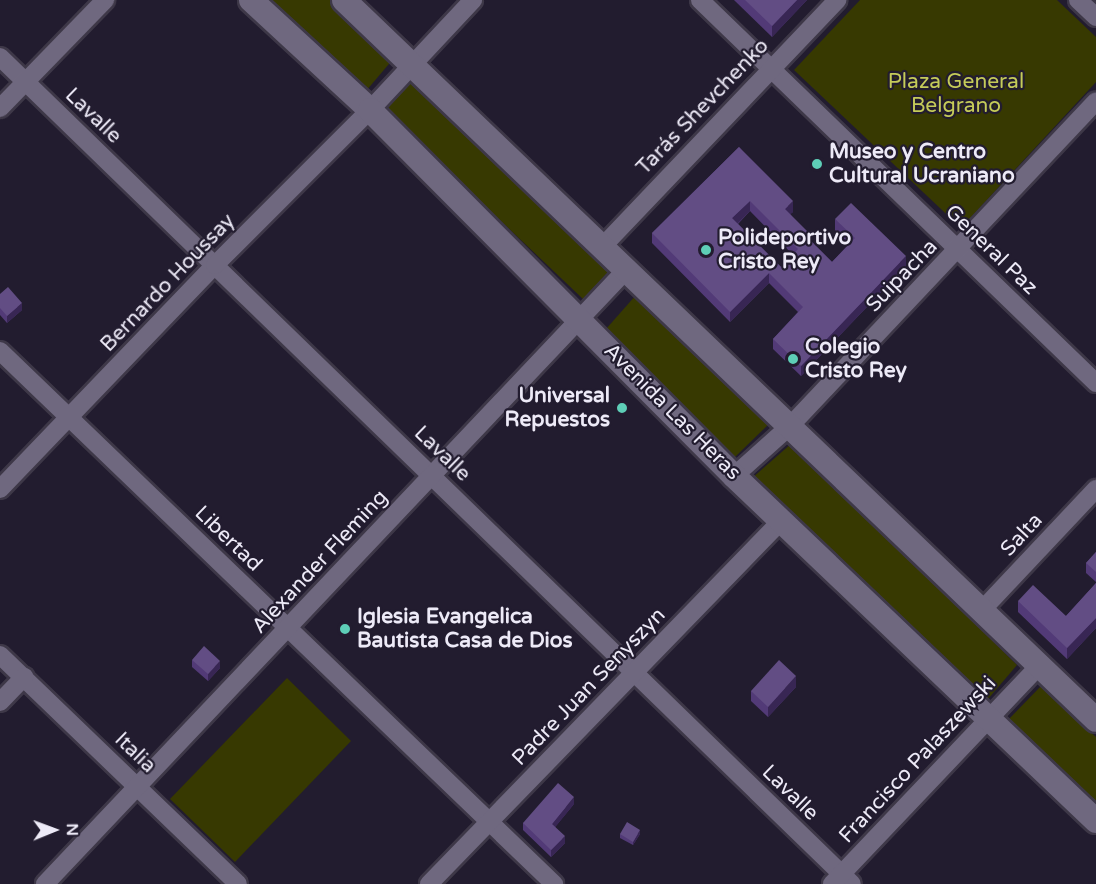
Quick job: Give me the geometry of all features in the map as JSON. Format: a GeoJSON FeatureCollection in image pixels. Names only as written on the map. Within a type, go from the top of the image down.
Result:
{"type":"FeatureCollection","features":[{"type":"Feature","properties":{"kind":"main road","name":"Avenida Las Heras"},"geometry":{"type":"LineString","coordinates":[[251,0],[370,110],[734,476],[1096,821]]}},
{"type":"Feature","properties":{"kind":"main road"},"geometry":{"type":"LineString","coordinates":[[344,0],[603,246],[1038,667],[1096,720]]}},
{"type":"Feature","properties":{"kind":"street"},"geometry":{"type":"LineString","coordinates":[[0,108],[105,0]]}},
{"type":"Feature","properties":{"kind":"street","name":"Bernardo Houssay"},"geometry":{"type":"LineString","coordinates":[[0,489],[215,265],[370,110],[473,0]]}},
{"type":"Feature","properties":{"kind":"street","name":"General Paz"},"geometry":{"type":"LineString","coordinates":[[700,0],[1096,383]]}},
{"type":"Feature","properties":{"kind":"street","name":"Tarás Shevchenko"},"geometry":{"type":"LineString","coordinates":[[603,246],[837,0]]}},
{"type":"Feature","properties":{"kind":"street"},"geometry":{"type":"LineString","coordinates":[[1078,0],[1096,17]]}},
{"type":"Feature","properties":{"kind":"street","name":"Lavalle"},"geometry":{"type":"LineString","coordinates":[[0,57],[634,672],[842,881]]}},
{"type":"Feature","properties":{"kind":"street","name":"Suipacha"},"geometry":{"type":"LineString","coordinates":[[734,476],[790,426],[1096,101]]}},
{"type":"Feature","properties":{"kind":"street","name":"Alexander Fleming"},"geometry":{"type":"LineString","coordinates":[[45,884],[626,270]]}},
{"type":"Feature","properties":{"kind":"street","name":"Libertad"},"geometry":{"type":"LineString","coordinates":[[0,351],[554,884]]}},
{"type":"Feature","properties":{"kind":"street","name":"Salta"},"geometry":{"type":"LineString","coordinates":[[981,611],[1096,489]]}},
{"type":"Feature","properties":{"kind":"street","name":"Padre Juan Senyszyn"},"geometry":{"type":"LineString","coordinates":[[429,884],[781,521]]}},
{"type":"Feature","properties":{"kind":"street","name":"Italia"},"geometry":{"type":"LineString","coordinates":[[0,655],[238,884]]}},
{"type":"Feature","properties":{"kind":"street","name":"Francisco Palaszewski"},"geometry":{"type":"LineString","coordinates":[[842,881],[988,718],[1038,667]]}},
{"type":"Feature","properties":{"kind":"street"},"geometry":{"type":"LineString","coordinates":[[0,702],[24,677]]}},
{"type":"Feature","properties":{"kind":"green space"},"geometry":{"type":"Polygon","coordinates":[[[266,0],[333,0],[394,58],[366,91],[266,0]]]}},
{"type":"Feature","properties":{"kind":"green space","name":"Plaza General Belgrano"},"geometry":{"type":"Polygon","coordinates":[[[860,0],[1057,0],[1096,37],[1096,82],[961,228],[794,70],[860,0]]]}},
{"type":"Feature","properties":{"kind":"green space"},"geometry":{"type":"Polygon","coordinates":[[[412,80],[611,269],[583,299],[385,111],[412,80]]]}},
{"type":"Feature","properties":{"kind":"green space"},"geometry":{"type":"Polygon","coordinates":[[[636,295],[770,423],[734,458],[606,329],[636,295]]]}},
{"type":"Feature","properties":{"kind":"green space"},"geometry":{"type":"Polygon","coordinates":[[[792,443],[1017,665],[988,699],[751,479],[792,443]]]}},
{"type":"Feature","properties":{"kind":"green space"},"geometry":{"type":"Polygon","coordinates":[[[287,678],[351,741],[235,862],[170,799],[287,678]]]}},
{"type":"Feature","properties":{"kind":"green space"},"geometry":{"type":"Polygon","coordinates":[[[1041,686],[1096,737],[1096,804],[1006,722],[1041,686]]]}},
{"type":"Feature","properties":{"kind":"building"},"geometry":{"type":"Polygon","coordinates":[[[745,0],[797,0],[772,26],[745,0]]]}},
{"type":"Feature","properties":{"kind":"building"},"geometry":{"type":"Polygon","coordinates":[[[739,147],[793,201],[785,209],[808,232],[805,235],[832,262],[855,238],[835,219],[851,203],[906,256],[801,366],[773,339],[803,307],[769,273],[730,312],[652,233],[739,147]],[[750,201],[732,218],[781,267],[798,249],[750,201]]]}},
{"type":"Feature","properties":{"kind":"building"},"geometry":{"type":"Polygon","coordinates":[[[8,287],[22,303],[7,316],[0,308],[0,294],[8,287]]]}},
{"type":"Feature","properties":{"kind":"building"},"geometry":{"type":"Polygon","coordinates":[[[1096,552],[1096,572],[1086,563],[1096,552]]]}},
{"type":"Feature","properties":{"kind":"building"},"geometry":{"type":"Polygon","coordinates":[[[1096,583],[1096,618],[1067,648],[1018,601],[1033,585],[1066,616],[1096,583]]]}},
{"type":"Feature","properties":{"kind":"building"},"geometry":{"type":"Polygon","coordinates":[[[204,646],[220,661],[208,674],[192,660],[204,646]]]}},
{"type":"Feature","properties":{"kind":"building"},"geometry":{"type":"Polygon","coordinates":[[[779,660],[796,676],[768,707],[751,691],[779,660]]]}},
{"type":"Feature","properties":{"kind":"building"},"geometry":{"type":"Polygon","coordinates":[[[558,783],[574,797],[552,824],[565,836],[551,850],[523,823],[558,783]]]}},
{"type":"Feature","properties":{"kind":"building"},"geometry":{"type":"Polygon","coordinates":[[[627,822],[640,830],[633,842],[620,834],[627,822]]]}},
{"type":"Feature","properties":{"kind":"place","name":"Museo y Centro Cultural Ucraniano"},"geometry":{"type":"Point","coordinates":[817,164]}},
{"type":"Feature","properties":{"kind":"place","name":"Polideportivo Cristo Rey"},"geometry":{"type":"Point","coordinates":[706,250]}},
{"type":"Feature","properties":{"kind":"place","name":"Colegio Cristo Rey"},"geometry":{"type":"Point","coordinates":[793,359]}},
{"type":"Feature","properties":{"kind":"place","name":"Universal Repuestos"},"geometry":{"type":"Point","coordinates":[622,408]}},
{"type":"Feature","properties":{"kind":"place","name":"Iglesia Evangelica Bautista Casa de Dios"},"geometry":{"type":"Point","coordinates":[345,629]}}]}
